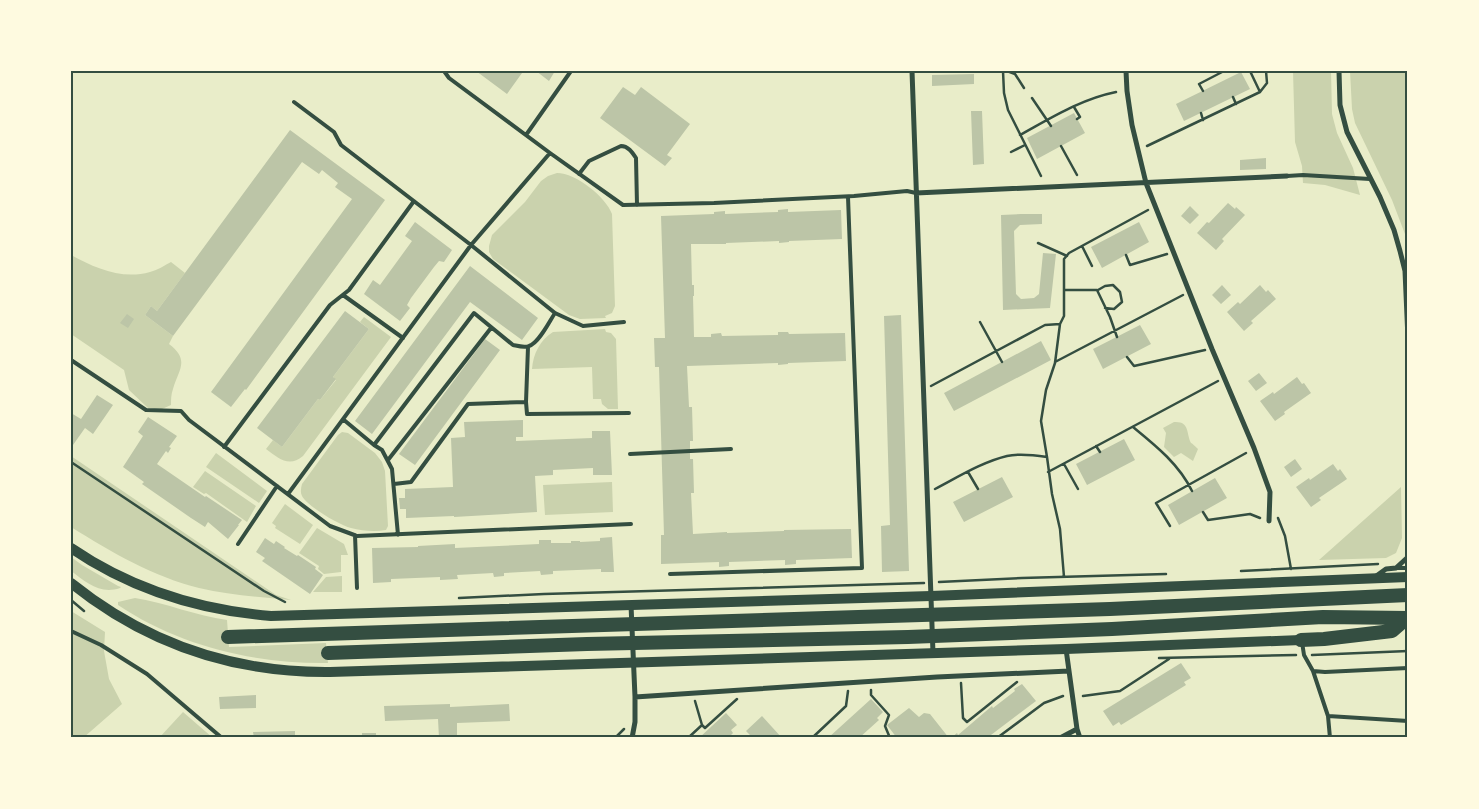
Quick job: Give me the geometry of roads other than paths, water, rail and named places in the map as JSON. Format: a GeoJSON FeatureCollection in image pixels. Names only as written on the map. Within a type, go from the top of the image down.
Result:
{"type":"FeatureCollection","features":[{"type":"Feature","properties":{"kind":"highway"},"geometry":{"type":"LineString","coordinates":[[228,637],[1110,610],[1408,595]]}},
{"type":"Feature","properties":{"kind":"highway"},"geometry":{"type":"LineString","coordinates":[[328,653],[587,644],[908,637],[1112,629],[1323,617],[1407,618]]}},
{"type":"Feature","properties":{"kind":"highway"},"geometry":{"type":"LineString","coordinates":[[1302,640],[1392,631],[1407,618]]}},
{"type":"Feature","properties":{"kind":"main road"},"geometry":{"type":"LineString","coordinates":[[71,548],[109,571],[166,596],[212,608],[251,614],[291,616],[632,610],[931,601],[1375,577],[1408,577]]}},
{"type":"Feature","properties":{"kind":"main road"},"geometry":{"type":"LineString","coordinates":[[71,583],[108,610],[151,634],[204,655],[240,665],[292,672],[634,663],[933,648],[1066,649],[1302,640]]}},
{"type":"Feature","properties":{"kind":"street"},"geometry":{"type":"LineString","coordinates":[[912,71],[933,648]]}},
{"type":"Feature","properties":{"kind":"street"},"geometry":{"type":"LineString","coordinates":[[1126,71],[1132,124],[1146,183],[1212,349],[1254,448],[1270,492],[1269,521]]}},
{"type":"Feature","properties":{"kind":"street"},"geometry":{"type":"LineString","coordinates":[[1339,71],[1340,105],[1347,132],[1390,222],[1400,251],[1404,271],[1408,339]]}},
{"type":"Feature","properties":{"kind":"street"},"geometry":{"type":"LineString","coordinates":[[916,193],[1286,176]]}},
{"type":"Feature","properties":{"kind":"street"},"geometry":{"type":"LineString","coordinates":[[1375,577],[1386,569],[1396,568],[1408,557]]}},
{"type":"Feature","properties":{"kind":"street"},"geometry":{"type":"LineString","coordinates":[[632,610],[635,697],[635,722],[632,738]]}},
{"type":"Feature","properties":{"kind":"street"},"geometry":{"type":"LineString","coordinates":[[1066,649],[1077,729],[1080,738]]}},
{"type":"Feature","properties":{"kind":"street"},"geometry":{"type":"LineString","coordinates":[[635,697],[937,677],[1069,671]]}},
{"type":"Feature","properties":{"kind":"street"},"geometry":{"type":"LineString","coordinates":[[1060,738],[1077,729]]}},
{"type":"Feature","properties":{"kind":"lane"},"geometry":{"type":"LineString","coordinates":[[444,71],[449,78],[623,205],[848,197],[907,191],[916,193]]}},
{"type":"Feature","properties":{"kind":"lane"},"geometry":{"type":"LineString","coordinates":[[526,135],[571,71]]}},
{"type":"Feature","properties":{"kind":"lane"},"geometry":{"type":"LineString","coordinates":[[294,102],[334,132],[342,145],[555,313],[584,326],[624,322]]}},
{"type":"Feature","properties":{"kind":"lane"},"geometry":{"type":"LineString","coordinates":[[579,174],[589,161],[621,146],[625,146],[636,158],[637,205]]}},
{"type":"Feature","properties":{"kind":"lane"},"geometry":{"type":"LineString","coordinates":[[288,494],[471,245],[550,153]]}},
{"type":"Feature","properties":{"kind":"lane"},"geometry":{"type":"LineString","coordinates":[[1286,176],[1370,178]]}},
{"type":"Feature","properties":{"kind":"lane"},"geometry":{"type":"LineString","coordinates":[[670,574],[862,568],[848,197]]}},
{"type":"Feature","properties":{"kind":"lane"},"geometry":{"type":"LineString","coordinates":[[224,447],[330,305],[348,290],[414,201]]}},
{"type":"Feature","properties":{"kind":"lane"},"geometry":{"type":"LineString","coordinates":[[343,294],[403,338]]}},
{"type":"Feature","properties":{"kind":"lane"},"geometry":{"type":"LineString","coordinates":[[374,445],[474,313],[513,345],[528,347],[535,343],[555,313]]}},
{"type":"Feature","properties":{"kind":"lane"},"geometry":{"type":"LineString","coordinates":[[388,460],[491,328]]}},
{"type":"Feature","properties":{"kind":"lane"},"geometry":{"type":"LineString","coordinates":[[528,347],[527,414],[629,412]]}},
{"type":"Feature","properties":{"kind":"lane"},"geometry":{"type":"LineString","coordinates":[[71,360],[146,410],[182,411],[189,420],[330,526],[355,535],[398,535],[631,524]]}},
{"type":"Feature","properties":{"kind":"lane"},"geometry":{"type":"LineString","coordinates":[[394,484],[411,482],[468,404],[526,402]]}},
{"type":"Feature","properties":{"kind":"lane"},"geometry":{"type":"LineString","coordinates":[[344,420],[382,450],[388,460],[392,469],[398,535]]}},
{"type":"Feature","properties":{"kind":"lane"},"geometry":{"type":"LineString","coordinates":[[630,454],[730,449]]}},
{"type":"Feature","properties":{"kind":"lane"},"geometry":{"type":"LineString","coordinates":[[238,544],[278,486]]}},
{"type":"Feature","properties":{"kind":"lane"},"geometry":{"type":"LineString","coordinates":[[355,535],[357,588]]}},
{"type":"Feature","properties":{"kind":"lane"},"geometry":{"type":"LineString","coordinates":[[1396,568],[1408,568]]}},
{"type":"Feature","properties":{"kind":"lane"},"geometry":{"type":"LineString","coordinates":[[71,631],[101,645],[147,674],[222,738]]}},
{"type":"Feature","properties":{"kind":"lane"},"geometry":{"type":"LineString","coordinates":[[1302,640],[1304,655],[1313,671],[1328,716],[1330,738]]}},
{"type":"Feature","properties":{"kind":"lane"},"geometry":{"type":"LineString","coordinates":[[1313,671],[1408,668]]}},
{"type":"Feature","properties":{"kind":"lane"},"geometry":{"type":"LineString","coordinates":[[1328,716],[1408,721]]}}]}
